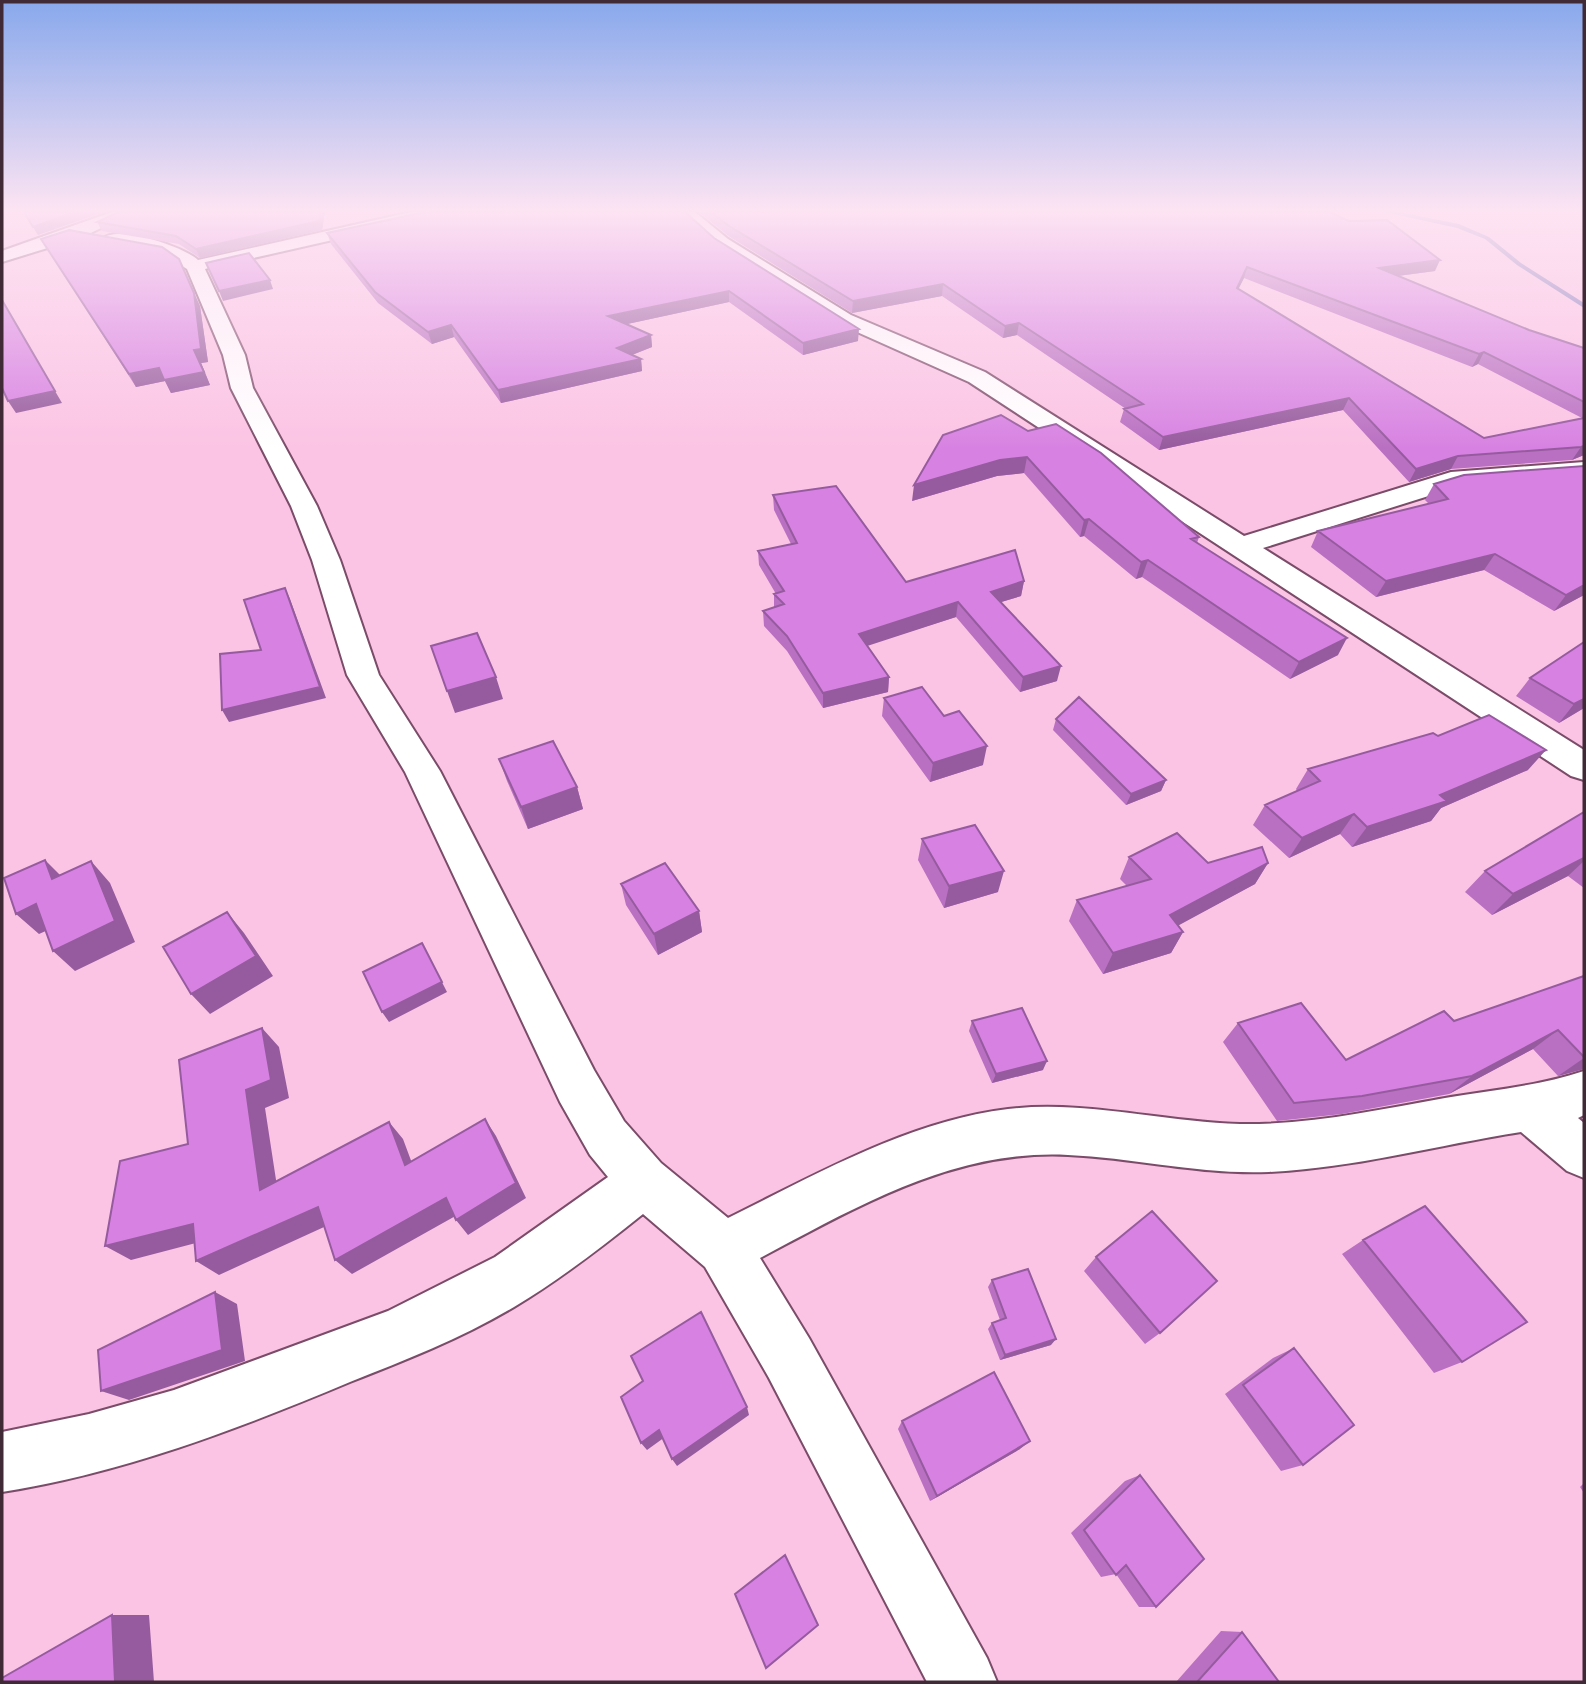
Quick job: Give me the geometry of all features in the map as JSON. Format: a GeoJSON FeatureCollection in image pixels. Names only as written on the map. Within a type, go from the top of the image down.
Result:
{"type":"FeatureCollection","features":[{"type":"Feature","properties":{"kind":"street"},"geometry":{"type":"LineString","coordinates":[[205,291],[234,355],[242,388],[304,506],[326,560],[363,675],[422,771],[577,1086],[607,1138],[643,1181],[724,1248],[789,1358],[963,1682]]}},
{"type":"Feature","properties":{"kind":"street"},"geometry":{"type":"LineString","coordinates":[[798,291],[832,312],[977,377],[1584,767]]}},
{"type":"Feature","properties":{"kind":"street"},"geometry":{"type":"LineString","coordinates":[[1240,546],[1451,480],[1584,470]]}},
{"type":"Feature","properties":{"kind":"street"},"geometry":{"type":"LineString","coordinates":[[724,1248],[854,1182],[938,1149],[1008,1133],[1094,1132],[1240,1148],[1299,1146],[1527,1107],[1584,1093]]}},
{"type":"Feature","properties":{"kind":"street"},"geometry":{"type":"LineString","coordinates":[[1527,1107],[1584,1154]]}},
{"type":"Feature","properties":{"kind":"street"},"geometry":{"type":"LineString","coordinates":[[2,1462],[43,1455],[231,1402],[414,1328],[512,1277],[587,1227],[643,1181]]}},
{"type":"Feature","properties":{"kind":"building"},"geometry":{"type":"Polygon","coordinates":[[[75,291],[193,291],[201,349],[194,350],[204,372],[164,380],[159,368],[129,374],[75,291]]]}},
{"type":"Feature","properties":{"kind":"building"},"geometry":{"type":"Polygon","coordinates":[[[729,291],[608,316],[651,335],[617,348],[641,359],[498,390],[451,325],[428,332],[375,292],[798,291],[859,329],[803,343],[729,291]]]}},
{"type":"Feature","properties":{"kind":"building"},"geometry":{"type":"Polygon","coordinates":[[[836,291],[908,291],[853,301],[836,291]]]}},
{"type":"Feature","properties":{"kind":"building"},"geometry":{"type":"Polygon","coordinates":[[[953,291],[1241,291],[1484,438],[1584,418],[1584,446],[1458,456],[1416,469],[1349,398],[1163,437],[1124,409],[1143,404],[1019,323],[1005,326],[953,291]]]}},
{"type":"Feature","properties":{"kind":"building"},"geometry":{"type":"Polygon","coordinates":[[[1310,291],[1434,291],[1529,330],[1584,348],[1584,402],[1484,352],[1479,354],[1310,291]]]}},
{"type":"Feature","properties":{"kind":"building"},"geometry":{"type":"Polygon","coordinates":[[[2,300],[55,391],[8,401],[2,388],[2,300]]]}},
{"type":"Feature","properties":{"kind":"building"},"geometry":{"type":"Polygon","coordinates":[[[1001,415],[1028,431],[1056,424],[1101,453],[1199,537],[1191,539],[1347,638],[1299,662],[1148,560],[1141,562],[1089,519],[1084,520],[1027,457],[1000,460],[914,485],[943,435],[1001,415]]]}},
{"type":"Feature","properties":{"kind":"building"},"geometry":{"type":"Polygon","coordinates":[[[1584,466],[1584,585],[1566,595],[1495,554],[1386,581],[1318,531],[1448,499],[1434,484],[1464,475],[1584,466]]]}},
{"type":"Feature","properties":{"kind":"building"},"geometry":{"type":"Polygon","coordinates":[[[836,486],[906,582],[1015,550],[1024,581],[991,592],[1061,666],[1023,677],[958,602],[859,634],[889,677],[823,693],[787,636],[763,611],[784,604],[774,594],[784,591],[758,551],[797,543],[773,495],[836,486]]]}},
{"type":"Feature","properties":{"kind":"building"},"geometry":{"type":"Polygon","coordinates":[[[285,588],[320,687],[222,710],[220,654],[261,650],[244,600],[285,588]]]}},
{"type":"Feature","properties":{"kind":"building"},"geometry":{"type":"Polygon","coordinates":[[[477,633],[496,677],[447,691],[431,646],[477,633]]]}},
{"type":"Feature","properties":{"kind":"building"},"geometry":{"type":"Polygon","coordinates":[[[1584,642],[1584,699],[1574,704],[1530,678],[1584,642]]]}},
{"type":"Feature","properties":{"kind":"building"},"geometry":{"type":"Polygon","coordinates":[[[922,687],[944,716],[959,711],[987,746],[933,763],[884,698],[922,687]]]}},
{"type":"Feature","properties":{"kind":"building"},"geometry":{"type":"Polygon","coordinates":[[[1079,697],[1166,780],[1131,794],[1056,719],[1079,697]]]}},
{"type":"Feature","properties":{"kind":"building"},"geometry":{"type":"Polygon","coordinates":[[[1489,715],[1546,750],[1440,795],[1447,801],[1367,827],[1354,814],[1302,838],[1265,805],[1320,781],[1308,769],[1433,733],[1438,736],[1489,715]]]}},
{"type":"Feature","properties":{"kind":"building"},"geometry":{"type":"Polygon","coordinates":[[[553,741],[577,787],[521,807],[499,759],[553,741]]]}},
{"type":"Feature","properties":{"kind":"building"},"geometry":{"type":"Polygon","coordinates":[[[1584,812],[1584,858],[1513,894],[1485,871],[1584,812]]]}},
{"type":"Feature","properties":{"kind":"building"},"geometry":{"type":"Polygon","coordinates":[[[975,825],[1004,871],[949,886],[922,839],[975,825]]]}},
{"type":"Feature","properties":{"kind":"building"},"geometry":{"type":"Polygon","coordinates":[[[1177,833],[1208,863],[1262,847],[1268,863],[1170,915],[1183,932],[1113,953],[1077,900],[1151,879],[1129,857],[1177,833]]]}},
{"type":"Feature","properties":{"kind":"building"},"geometry":{"type":"Polygon","coordinates":[[[45,860],[52,879],[91,861],[115,921],[53,951],[36,904],[16,914],[4,878],[45,860]]]}},
{"type":"Feature","properties":{"kind":"building"},"geometry":{"type":"Polygon","coordinates":[[[665,863],[699,911],[654,934],[621,884],[665,863]]]}},
{"type":"Feature","properties":{"kind":"building"},"geometry":{"type":"Polygon","coordinates":[[[227,912],[256,956],[191,994],[163,947],[227,912]]]}},
{"type":"Feature","properties":{"kind":"building"},"geometry":{"type":"Polygon","coordinates":[[[422,943],[442,982],[382,1012],[363,972],[422,943]]]}},
{"type":"Feature","properties":{"kind":"building"},"geometry":{"type":"Polygon","coordinates":[[[1584,976],[1584,1057],[1558,1030],[1472,1076],[1362,1096],[1294,1103],[1238,1023],[1301,1003],[1346,1060],[1444,1011],[1454,1021],[1584,976]]]}},
{"type":"Feature","properties":{"kind":"building"},"geometry":{"type":"Polygon","coordinates":[[[1022,1008],[1047,1061],[996,1074],[972,1021],[1022,1008]]]}},
{"type":"Feature","properties":{"kind":"building"},"geometry":{"type":"Polygon","coordinates":[[[262,1028],[271,1080],[246,1090],[260,1190],[389,1122],[405,1165],[485,1119],[516,1183],[456,1220],[446,1198],[335,1260],[318,1207],[196,1261],[193,1224],[105,1246],[120,1161],[188,1144],[179,1060],[262,1028]]]}},
{"type":"Feature","properties":{"kind":"building"},"geometry":{"type":"Polygon","coordinates":[[[1425,1206],[1527,1322],[1462,1362],[1363,1240],[1425,1206]]]}},
{"type":"Feature","properties":{"kind":"building"},"geometry":{"type":"Polygon","coordinates":[[[1152,1211],[1217,1281],[1160,1333],[1096,1257],[1152,1211]]]}},
{"type":"Feature","properties":{"kind":"building"},"geometry":{"type":"Polygon","coordinates":[[[1028,1269],[1056,1339],[1005,1355],[992,1323],[1006,1318],[992,1280],[1028,1269]]]}},
{"type":"Feature","properties":{"kind":"building"},"geometry":{"type":"Polygon","coordinates":[[[215,1292],[222,1350],[101,1391],[98,1350],[215,1292]]]}},
{"type":"Feature","properties":{"kind":"building"},"geometry":{"type":"Polygon","coordinates":[[[701,1312],[747,1407],[672,1459],[659,1430],[641,1443],[621,1397],[643,1381],[631,1356],[701,1312]]]}},
{"type":"Feature","properties":{"kind":"building"},"geometry":{"type":"Polygon","coordinates":[[[1294,1348],[1354,1425],[1303,1465],[1243,1385],[1294,1348]]]}},
{"type":"Feature","properties":{"kind":"building"},"geometry":{"type":"Polygon","coordinates":[[[994,1372],[1030,1441],[937,1496],[902,1421],[994,1372]]]}},
{"type":"Feature","properties":{"kind":"building"},"geometry":{"type":"Polygon","coordinates":[[[1140,1475],[1204,1559],[1156,1607],[1126,1565],[1116,1575],[1084,1530],[1140,1475]]]}},
{"type":"Feature","properties":{"kind":"building"},"geometry":{"type":"Polygon","coordinates":[[[785,1555],[818,1625],[766,1668],[735,1594],[785,1555]]]}},
{"type":"Feature","properties":{"kind":"building"},"geometry":{"type":"Polygon","coordinates":[[[112,1615],[115,1682],[2,1682],[2,1678],[112,1615]]]}},
{"type":"Feature","properties":{"kind":"building"},"geometry":{"type":"Polygon","coordinates":[[[1242,1632],[1279,1682],[1197,1682],[1242,1632]]]}},
{"type":"Feature","properties":{"kind":"waterway"},"geometry":{"type":"LineString","coordinates":[[1560,291],[1584,306]]}}]}
